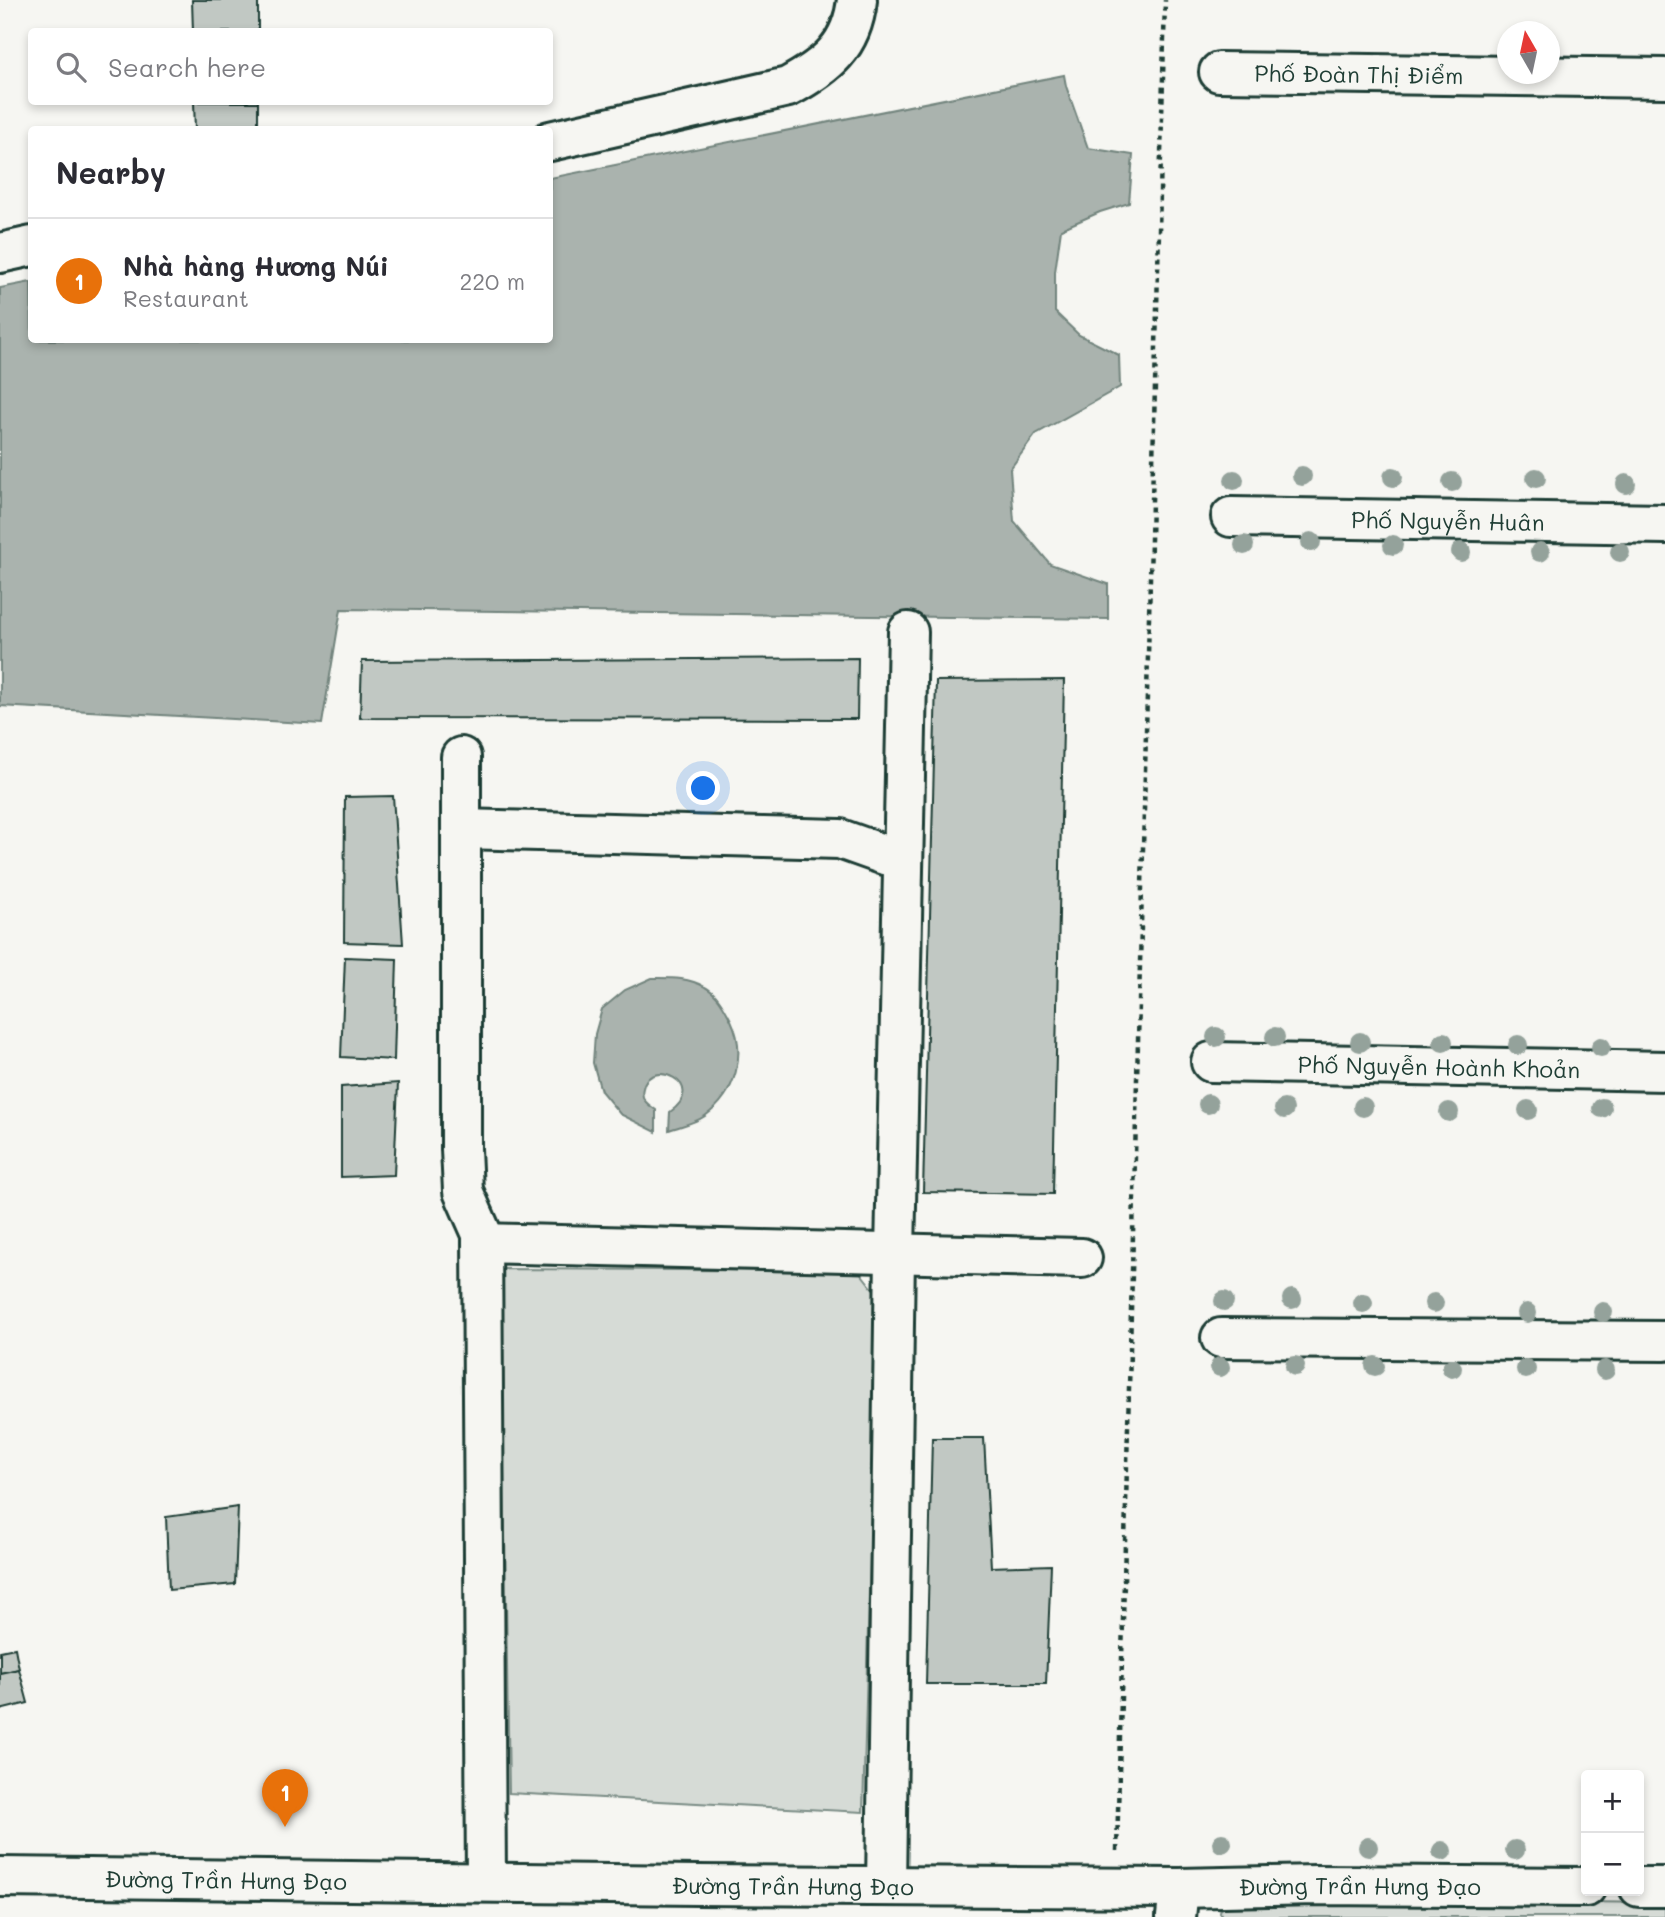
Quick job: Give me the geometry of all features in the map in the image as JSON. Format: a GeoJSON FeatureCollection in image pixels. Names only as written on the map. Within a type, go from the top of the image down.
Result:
{"type":"FeatureCollection","features":[{"type":"Feature","properties":{"kind":"street"},"geometry":{"type":"LineString","coordinates":[[553,140],[788,87],[816,72],[840,49],[855,16],[857,0]]}},
{"type":"Feature","properties":{"kind":"street","name":"Phố Đoàn Thị Điểm"},"geometry":{"type":"LineString","coordinates":[[1219,72],[1665,78]]}},
{"type":"Feature","properties":{"kind":"street"},"geometry":{"type":"LineString","coordinates":[[0,253],[28,247]]}},
{"type":"Feature","properties":{"kind":"street","name":"Phố Nguyễn Huân"},"geometry":{"type":"LineString","coordinates":[[1231,517],[1665,524]]}},
{"type":"Feature","properties":{"kind":"street"},"geometry":{"type":"LineString","coordinates":[[886,1886],[895,1253],[908,632]]}},
{"type":"Feature","properties":{"kind":"street"},"geometry":{"type":"LineString","coordinates":[[461,757],[461,1159],[463,1191],[482,1234],[486,1882]]}},
{"type":"Feature","properties":{"kind":"street"},"geometry":{"type":"LineString","coordinates":[[461,829],[840,839],[885,855],[903,857]]}},
{"type":"Feature","properties":{"kind":"street","name":"Phố Nguyễn Hoành Khoản"},"geometry":{"type":"LineString","coordinates":[[1212,1062],[1665,1071]]}},
{"type":"Feature","properties":{"kind":"street"},"geometry":{"type":"LineString","coordinates":[[482,1243],[1082,1258]]}},
{"type":"Feature","properties":{"kind":"street"},"geometry":{"type":"LineString","coordinates":[[1222,1338],[1665,1341]]}},
{"type":"Feature","properties":{"kind":"street","name":"Đường Trần Hưng Đạo"},"geometry":{"type":"LineString","coordinates":[[0,1877],[1115,1887],[1178,1902],[1315,1885],[1581,1887]]}},
{"type":"Feature","properties":{"kind":"street"},"geometry":{"type":"LineString","coordinates":[[1644,1887],[1665,1887]]}},
{"type":"Feature","properties":{"kind":"path"},"geometry":{"type":"LineString","coordinates":[[1115,1887],[1165,0]]}},
{"type":"Feature","properties":{"kind":"shaded area"},"geometry":{"type":"Polygon","coordinates":[[[1064,75],[1088,148],[1133,155],[1129,203],[1061,229],[1055,272],[1055,312],[1079,335],[1119,355],[1120,387],[1036,434],[1010,469],[1014,521],[1050,564],[1108,584],[1108,619],[341,609],[322,724],[0,706],[0,288],[28,283],[28,343],[553,343],[553,177],[1064,75]]]}},
{"type":"Feature","properties":{"kind":"shaded area"},"geometry":{"type":"Polygon","coordinates":[[[652,978],[686,980],[714,993],[731,1020],[738,1046],[736,1072],[731,1085],[716,1107],[697,1121],[669,1130],[670,1112],[681,1102],[684,1092],[681,1084],[665,1075],[655,1075],[648,1079],[642,1095],[656,1110],[656,1132],[620,1114],[601,1091],[593,1063],[595,1034],[602,1009],[625,990],[652,978]]]}},
{"type":"Feature","properties":{"kind":"shaded area"},"geometry":{"type":"Polygon","coordinates":[[[501,1269],[859,1271],[877,1294],[863,1812],[509,1793],[501,1269]]]}},
{"type":"Feature","properties":{"kind":"shaded area"},"geometry":{"type":"Polygon","coordinates":[[[1267,1898],[1665,1903],[1665,1917],[1222,1917],[1220,1912],[1222,1903],[1267,1898]]]}},
{"type":"Feature","properties":{"kind":"building"},"geometry":{"type":"Polygon","coordinates":[[[192,0],[258,0],[258,28],[193,28],[192,0]]]}},
{"type":"Feature","properties":{"kind":"building"},"geometry":{"type":"Polygon","coordinates":[[[194,105],[258,105],[258,126],[195,126],[194,105]]]}},
{"type":"Feature","properties":{"kind":"building"},"geometry":{"type":"Polygon","coordinates":[[[858,658],[857,719],[360,718],[362,661],[858,658]]]}},
{"type":"Feature","properties":{"kind":"building"},"geometry":{"type":"Polygon","coordinates":[[[1064,680],[1053,1194],[923,1192],[936,681],[1064,680]]]}},
{"type":"Feature","properties":{"kind":"building"},"geometry":{"type":"Polygon","coordinates":[[[393,796],[403,944],[344,942],[345,797],[393,796]]]}},
{"type":"Feature","properties":{"kind":"building"},"geometry":{"type":"Polygon","coordinates":[[[345,957],[397,959],[394,1060],[341,1057],[345,957]]]}},
{"type":"Feature","properties":{"kind":"building"},"geometry":{"type":"Polygon","coordinates":[[[398,1083],[394,1175],[341,1177],[341,1087],[398,1083]]]}},
{"type":"Feature","properties":{"kind":"building"},"geometry":{"type":"Polygon","coordinates":[[[932,1438],[984,1438],[991,1567],[1051,1565],[1046,1684],[926,1684],[932,1438]]]}},
{"type":"Feature","properties":{"kind":"building"},"geometry":{"type":"Polygon","coordinates":[[[238,1507],[235,1584],[169,1590],[166,1517],[238,1507]]]}},
{"type":"Feature","properties":{"kind":"building"},"geometry":{"type":"Polygon","coordinates":[[[15,1648],[19,1669],[0,1673],[0,1651],[15,1648]]]}},
{"type":"Feature","properties":{"kind":"building"},"geometry":{"type":"Polygon","coordinates":[[[19,1669],[28,1703],[0,1710],[0,1673],[19,1669]]]}},
{"type":"Feature","properties":{"kind":"place","name":"Nhà hàng Hương Núi"},"geometry":{"type":"Point","coordinates":[285,1827]}}]}
